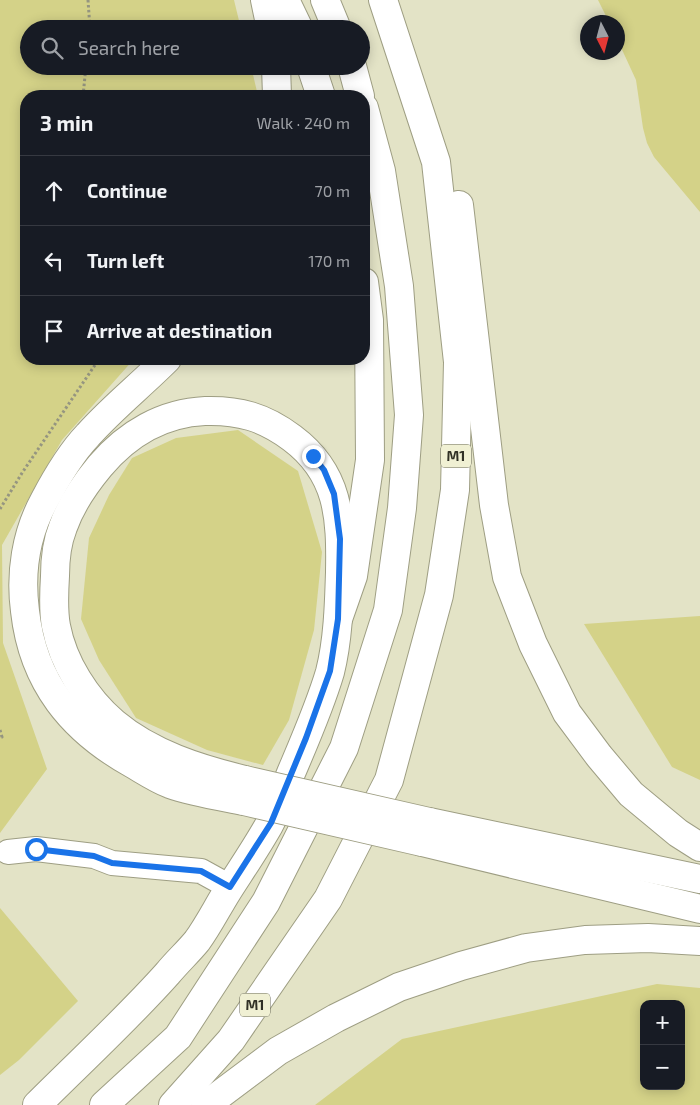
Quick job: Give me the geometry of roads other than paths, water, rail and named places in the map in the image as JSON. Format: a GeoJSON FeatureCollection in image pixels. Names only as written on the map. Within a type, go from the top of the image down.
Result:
{"type":"FeatureCollection","features":[{"type":"Feature","properties":{"kind":"main road"},"geometry":{"type":"LineString","coordinates":[[265,0],[269,20]]}},
{"type":"Feature","properties":{"kind":"main road"},"geometry":{"type":"LineString","coordinates":[[285,0],[295,20]]}},
{"type":"Feature","properties":{"kind":"main road"},"geometry":{"type":"LineString","coordinates":[[324,0],[333,20]]}},
{"type":"Feature","properties":{"kind":"main road"},"geometry":{"type":"LineString","coordinates":[[384,0],[410,40],[434,97],[458,195],[494,505],[507,578],[533,644],[568,712],[578,727],[599,756],[631,794],[678,833],[700,847]]}},
{"type":"Feature","properties":{"kind":"main road","name":"M1"},"geometry":{"type":"LineString","coordinates":[[173,1105],[231,1040],[328,898],[389,780],[440,595],[455,490],[458,362],[436,162],[384,0]]}},
{"type":"Feature","properties":{"kind":"main road"},"geometry":{"type":"LineString","coordinates":[[276,75],[277,90]]}},
{"type":"Feature","properties":{"kind":"main road"},"geometry":{"type":"LineString","coordinates":[[314,75],[319,90]]}},
{"type":"Feature","properties":{"kind":"main road"},"geometry":{"type":"LineString","coordinates":[[354,75],[358,90]]}},
{"type":"Feature","properties":{"kind":"main road"},"geometry":{"type":"LineString","coordinates":[[104,1105],[178,1037],[266,902],[344,748],[388,610],[402,508],[410,415],[399,286],[381,170],[370,130]]}},
{"type":"Feature","properties":{"kind":"main road"},"geometry":{"type":"LineString","coordinates":[[160,365],[87,436],[70,459],[43,502],[34,521],[27,545],[23,597],[26,622],[32,647],[52,691],[66,713],[111,752],[170,784],[244,790],[426,832],[700,909]]}},
{"type":"Feature","properties":{"kind":"main road"},"geometry":{"type":"LineString","coordinates":[[338,619],[353,576],[370,460],[369,365]]}},
{"type":"Feature","properties":{"kind":"main road"},"geometry":{"type":"LineString","coordinates":[[36,1105],[147,996],[197,941],[271,823],[306,738],[330,671],[338,619],[340,539],[334,494],[324,470],[304,447],[271,424],[251,415],[225,411],[192,412],[161,420],[143,428],[128,438],[107,458],[85,484],[62,529],[56,558],[54,591],[56,626],[65,655],[80,683],[115,724],[142,742],[171,757],[206,770],[244,790]]}},
{"type":"Feature","properties":{"kind":"main road"},"geometry":{"type":"LineString","coordinates":[[426,832],[700,879]]}},
{"type":"Feature","properties":{"kind":"main road"},"geometry":{"type":"LineString","coordinates":[[206,1105],[278,1051],[336,1018],[408,984],[461,966],[526,948],[584,940],[648,938],[700,941]]}},
{"type":"Feature","properties":{"kind":"street"},"geometry":{"type":"LineString","coordinates":[[8,852],[36,849],[94,856],[112,863],[201,871],[230,887]]}}]}
